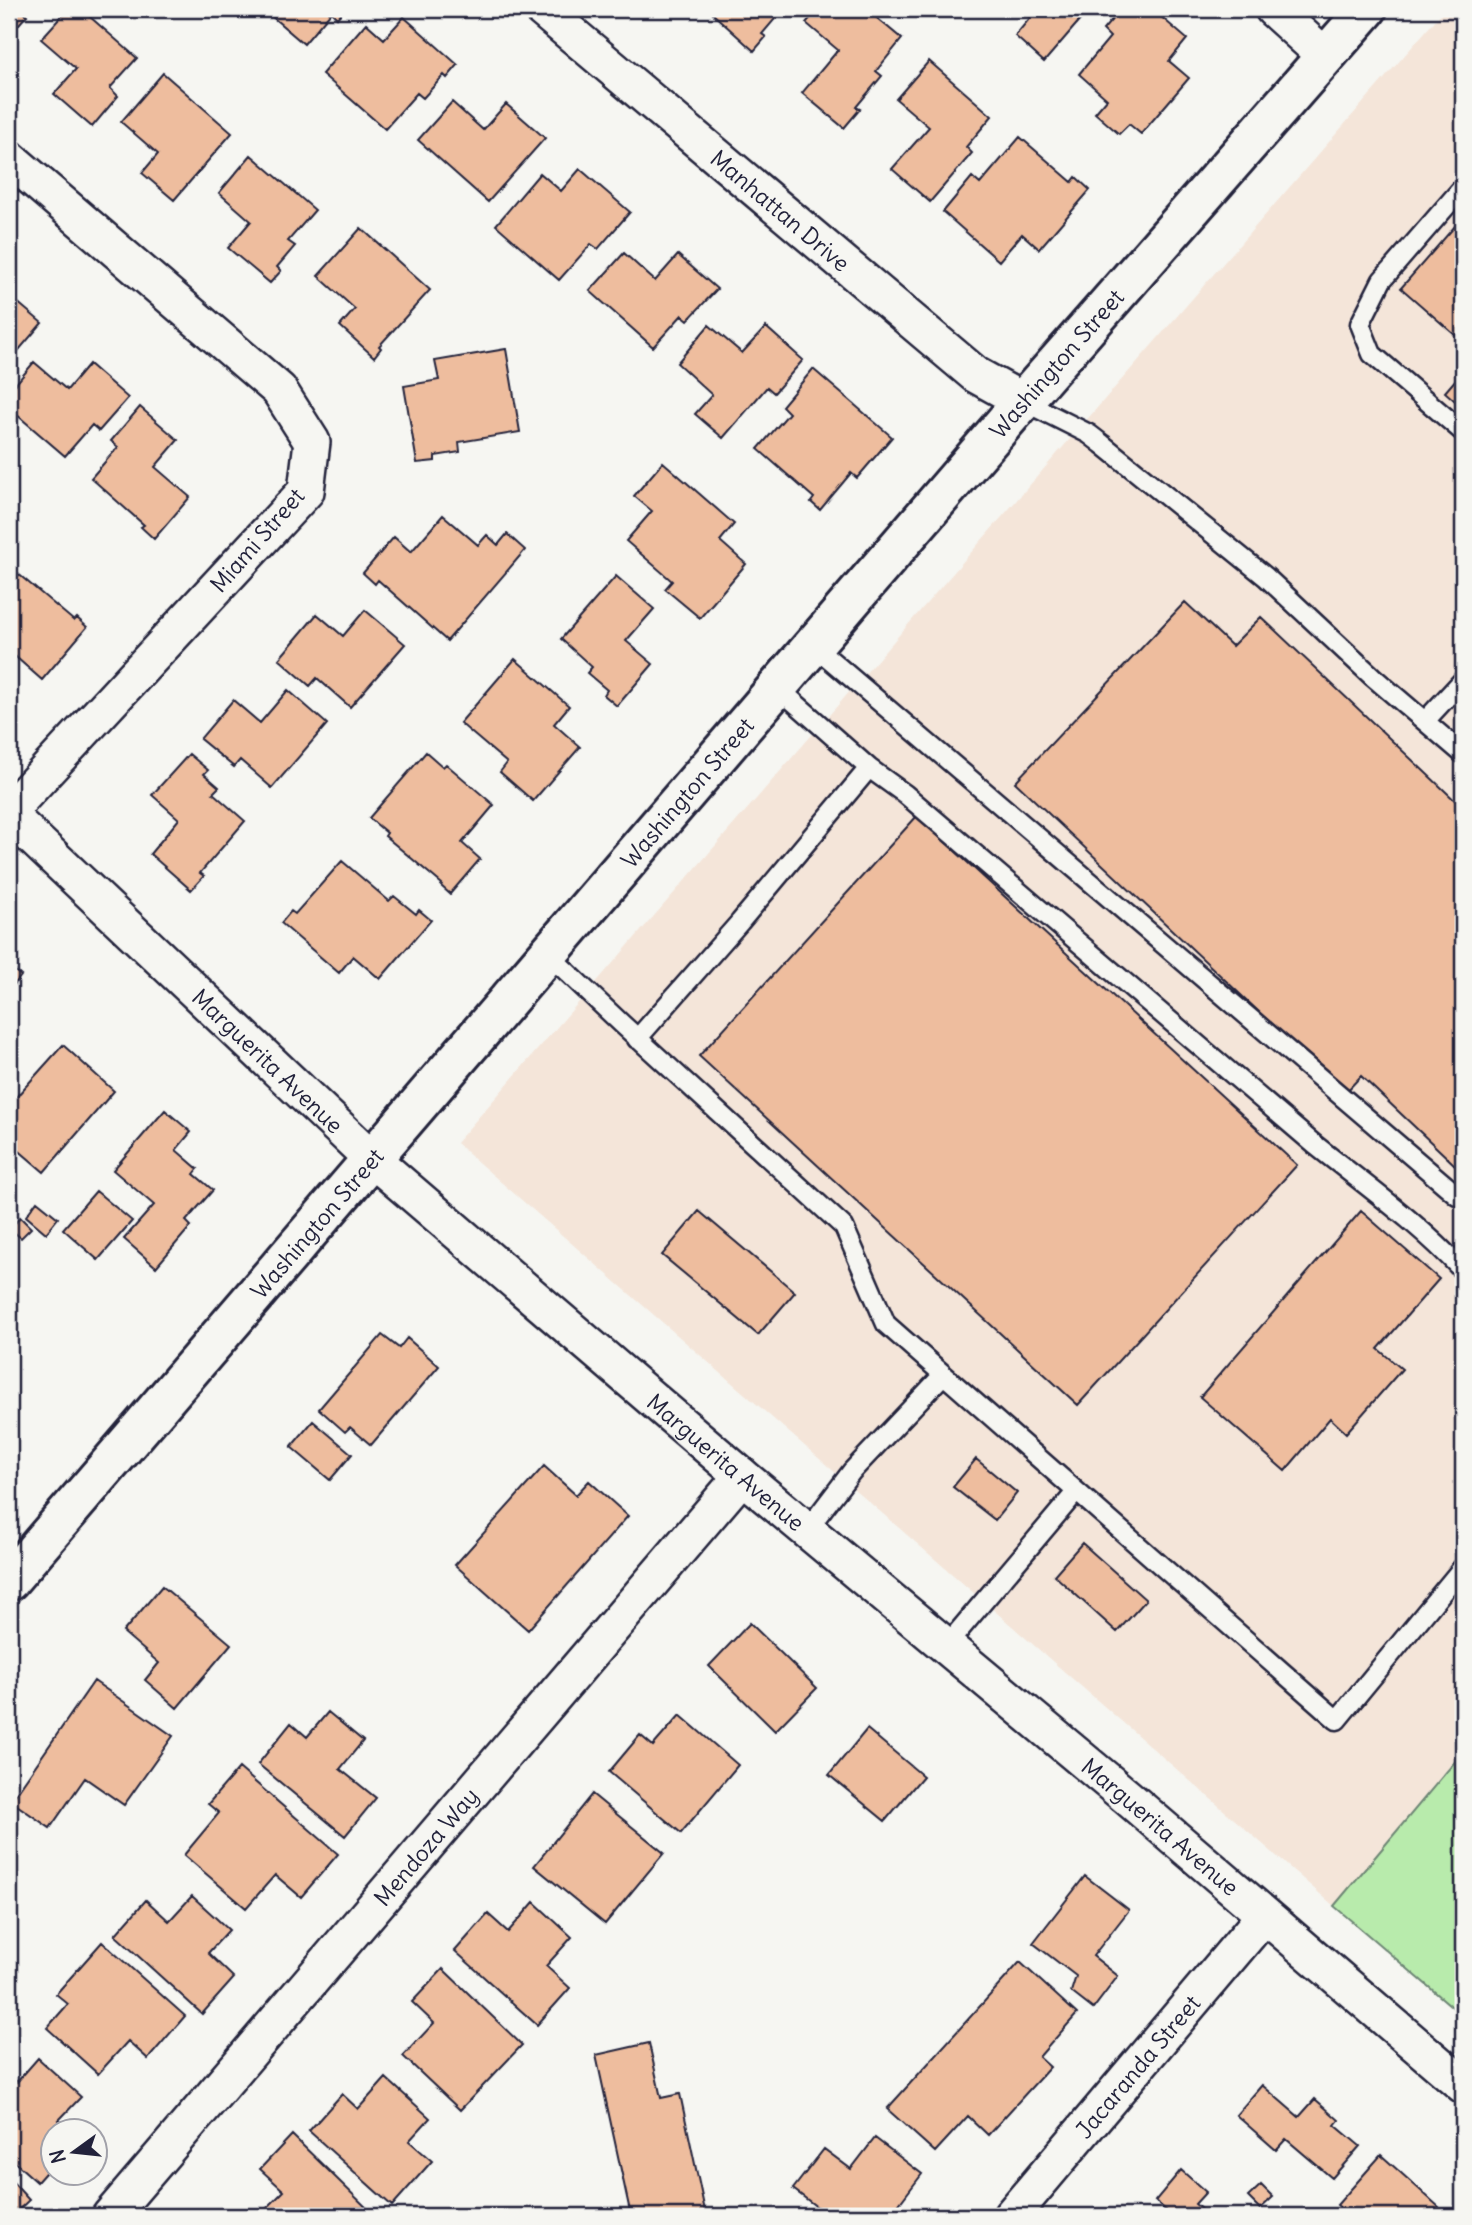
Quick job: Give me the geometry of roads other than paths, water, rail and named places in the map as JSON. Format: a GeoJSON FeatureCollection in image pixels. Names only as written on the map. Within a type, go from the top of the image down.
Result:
{"type":"FeatureCollection","features":[{"type":"Feature","properties":{"kind":"street","name":"Manhattan Drive"},"geometry":{"type":"LineString","coordinates":[[542,9],[976,374],[1023,401]]}},
{"type":"Feature","properties":{"kind":"street"},"geometry":{"type":"LineString","coordinates":[[1273,9],[1326,57]]}},
{"type":"Feature","properties":{"kind":"street","name":"Washington Street"},"geometry":{"type":"LineString","coordinates":[[9,1581],[1023,401],[1367,9]]}},
{"type":"Feature","properties":{"kind":"street","name":"Miami Street"},"geometry":{"type":"LineString","coordinates":[[9,158],[279,390],[312,442],[306,491],[9,813]]}},
{"type":"Feature","properties":{"kind":"street","name":"Marguerita Avenue"},"geometry":{"type":"LineString","coordinates":[[9,813],[371,1158],[742,1476],[1127,1797],[1463,2085]]}},
{"type":"Feature","properties":{"kind":"street","name":"Mendoza Way"},"geometry":{"type":"LineString","coordinates":[[110,2216],[742,1476]]}},
{"type":"Feature","properties":{"kind":"street","name":"Jacaranda Street"},"geometry":{"type":"LineString","coordinates":[[1011,2216],[1264,1916]]}},
{"type":"Feature","properties":{"kind":"lane"},"geometry":{"type":"LineString","coordinates":[[1463,187],[1382,280],[1360,324],[1372,354],[1463,432]]}},
{"type":"Feature","properties":{"kind":"lane"},"geometry":{"type":"LineString","coordinates":[[1023,401],[1102,444],[1266,577],[1373,677],[1463,754]]}},
{"type":"Feature","properties":{"kind":"lane"},"geometry":{"type":"LineString","coordinates":[[813,645],[1460,1196]]}},
{"type":"Feature","properties":{"kind":"lane"},"geometry":{"type":"LineString","coordinates":[[1425,722],[1463,680]]}},
{"type":"Feature","properties":{"kind":"lane"},"geometry":{"type":"LineString","coordinates":[[777,687],[1314,1144],[1362,1181],[1445,1252],[1463,1271]]}},
{"type":"Feature","properties":{"kind":"lane"},"geometry":{"type":"LineString","coordinates":[[637,1039],[740,922],[869,768]]}},
{"type":"Feature","properties":{"kind":"lane"},"geometry":{"type":"LineString","coordinates":[[547,953],[637,1039],[845,1227],[886,1324],[1337,1720],[1463,1567]]}},
{"type":"Feature","properties":{"kind":"lane"},"geometry":{"type":"LineString","coordinates":[[807,1530],[852,1471],[943,1375]]}},
{"type":"Feature","properties":{"kind":"lane"},"geometry":{"type":"LineString","coordinates":[[946,1646],[1076,1492]]}}]}
